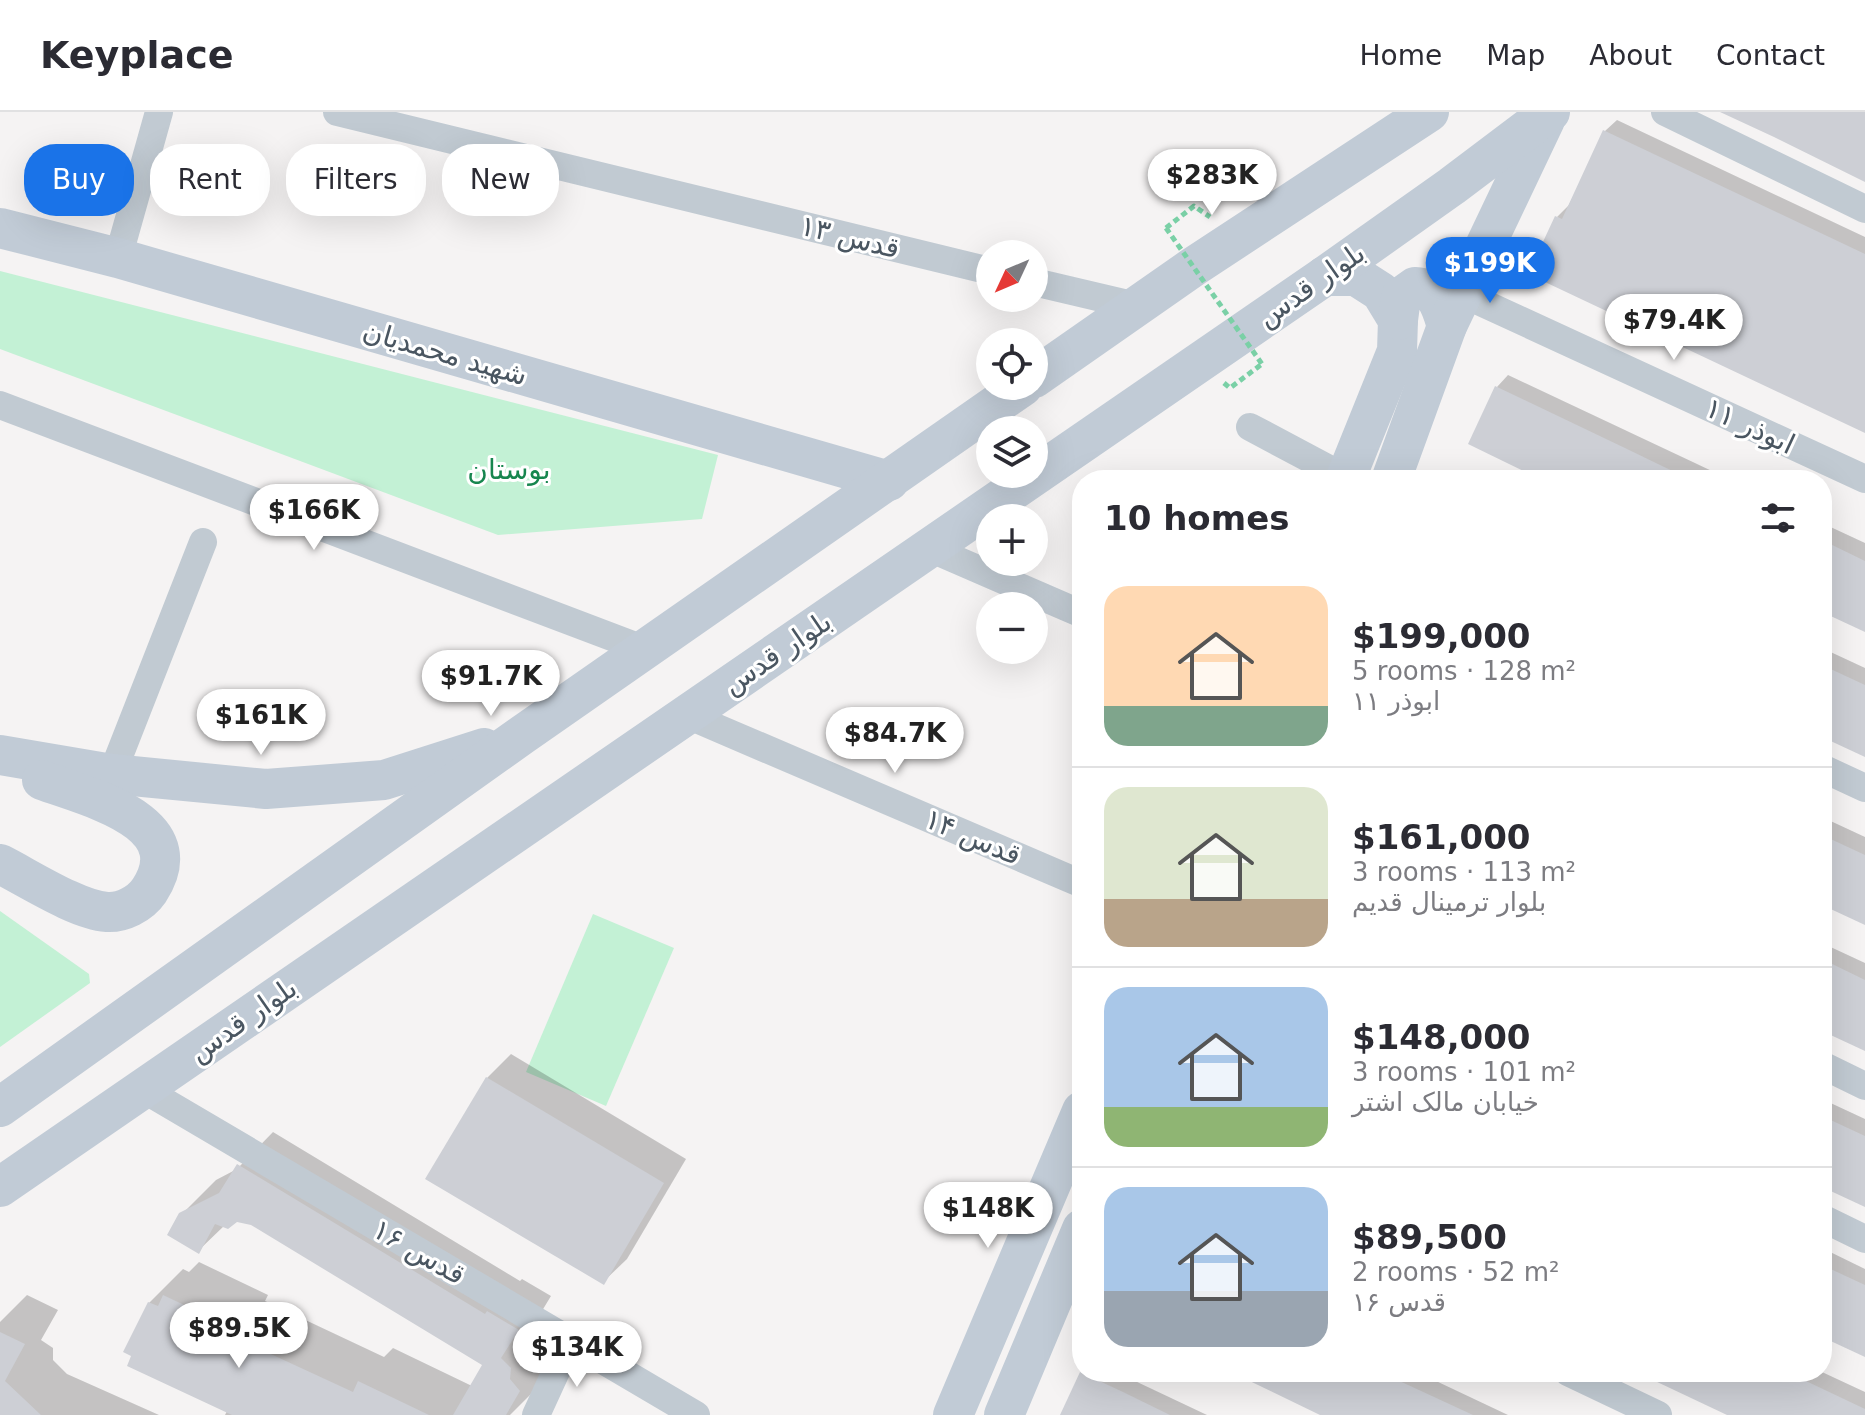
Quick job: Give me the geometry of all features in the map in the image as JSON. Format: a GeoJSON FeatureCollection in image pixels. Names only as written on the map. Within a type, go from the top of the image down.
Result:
{"type":"FeatureCollection","features":[{"type":"Feature","properties":{"kind":"main road","name":"بلوار قدس"},"geometry":{"type":"LineString","coordinates":[[0,1187],[929,548],[1251,349],[1325,276],[1550,112]]}},
{"type":"Feature","properties":{"kind":"main road"},"geometry":{"type":"LineString","coordinates":[[1395,470],[1454,309],[1550,112]]}},
{"type":"Feature","properties":{"kind":"main road"},"geometry":{"type":"LineString","coordinates":[[1048,368],[1413,115]]}},
{"type":"Feature","properties":{"kind":"main road","name":"شهید محمدیان"},"geometry":{"type":"LineString","coordinates":[[0,228],[118,258],[889,481]]}},
{"type":"Feature","properties":{"kind":"main road"},"geometry":{"type":"LineString","coordinates":[[1325,276],[1356,276],[1381,292],[1398,320]]}},
{"type":"Feature","properties":{"kind":"main road"},"geometry":{"type":"LineString","coordinates":[[1350,470],[1397,351],[1401,297],[1415,287],[1425,288],[1454,309]]}},
{"type":"Feature","properties":{"kind":"main road"},"geometry":{"type":"LineString","coordinates":[[0,1107],[522,735],[1003,400]]}},
{"type":"Feature","properties":{"kind":"main road"},"geometry":{"type":"LineString","coordinates":[[0,755],[112,774],[266,789],[384,780],[522,735]]}},
{"type":"Feature","properties":{"kind":"main road"},"geometry":{"type":"LineString","coordinates":[[0,764],[124,812],[142,822],[154,838],[159,858],[157,878],[146,895],[130,907],[111,912],[91,910],[0,864]]}},
{"type":"Feature","properties":{"kind":"main road"},"geometry":{"type":"LineString","coordinates":[[953,1415],[1072,1135]]}},
{"type":"Feature","properties":{"kind":"main road"},"geometry":{"type":"LineString","coordinates":[[1004,1415],[1072,1253]]}},
{"type":"Feature","properties":{"kind":"street"},"geometry":{"type":"LineString","coordinates":[[118,258],[159,112]]}},
{"type":"Feature","properties":{"kind":"street","name":"قدس ۱۳"},"geometry":{"type":"LineString","coordinates":[[337,112],[976,268]]}},
{"type":"Feature","properties":{"kind":"street"},"geometry":{"type":"LineString","coordinates":[[1665,112],[1865,209]]}},
{"type":"Feature","properties":{"kind":"street"},"geometry":{"type":"LineString","coordinates":[[1048,285],[1136,306]]}},
{"type":"Feature","properties":{"kind":"street","name":"ابوذر ۱۱"},"geometry":{"type":"LineString","coordinates":[[1454,309],[1865,479]]}},
{"type":"Feature","properties":{"kind":"street"},"geometry":{"type":"LineString","coordinates":[[0,405],[646,650]]}},
{"type":"Feature","properties":{"kind":"street"},"geometry":{"type":"LineString","coordinates":[[1250,427],[1329,470]]}},
{"type":"Feature","properties":{"kind":"street"},"geometry":{"type":"LineString","coordinates":[[112,774],[203,542]]}},
{"type":"Feature","properties":{"kind":"street"},"geometry":{"type":"LineString","coordinates":[[929,548],[1072,610]]}},
{"type":"Feature","properties":{"kind":"street","name":"قدس ۱۴"},"geometry":{"type":"LineString","coordinates":[[687,715],[1072,880]]}},
{"type":"Feature","properties":{"kind":"street"},"geometry":{"type":"LineString","coordinates":[[1832,773],[1865,788]]}},
{"type":"Feature","properties":{"kind":"street"},"geometry":{"type":"LineString","coordinates":[[1832,1070],[1865,1086]]}},
{"type":"Feature","properties":{"kind":"street","name":"قدس ۱۶"},"geometry":{"type":"LineString","coordinates":[[143,1089],[696,1415]]}},
{"type":"Feature","properties":{"kind":"street"},"geometry":{"type":"LineString","coordinates":[[1832,1223],[1865,1239]]}},
{"type":"Feature","properties":{"kind":"street"},"geometry":{"type":"LineString","coordinates":[[536,1415],[570,1341]]}},
{"type":"Feature","properties":{"kind":"street"},"geometry":{"type":"LineString","coordinates":[[1589,1382],[1658,1415]]}},
{"type":"Feature","properties":{"kind":"path"},"geometry":{"type":"LineString","coordinates":[[1194,206],[1166,228],[1251,349],[1230,388]]}},
{"type":"Feature","properties":{"kind":"green space","name":"بوستان"},"geometry":{"type":"Polygon","coordinates":[[[0,271],[718,455],[702,519],[498,535],[0,349],[0,271]]]}},
{"type":"Feature","properties":{"kind":"green space"},"geometry":{"type":"Polygon","coordinates":[[[0,911],[89,974],[90,983],[0,1047],[0,911]]]}},
{"type":"Feature","properties":{"kind":"green space"},"geometry":{"type":"Polygon","coordinates":[[[593,914],[674,948],[606,1106],[526,1072],[593,914]]]}},
{"type":"Feature","properties":{"kind":"building"},"geometry":{"type":"Polygon","coordinates":[[[1720,112],[1865,112],[1865,182],[1774,137],[1720,112]]]}},
{"type":"Feature","properties":{"kind":"building"},"geometry":{"type":"Polygon","coordinates":[[[1603,130],[1865,254],[1865,433],[1528,274],[1555,216],[1562,219],[1603,130]]]}},
{"type":"Feature","properties":{"kind":"building"},"geometry":{"type":"Polygon","coordinates":[[[1495,386],[1670,470],[1521,470],[1468,444],[1495,386]]]}},
{"type":"Feature","properties":{"kind":"building"},"geometry":{"type":"Polygon","coordinates":[[[1832,545],[1865,561],[1865,632],[1832,617],[1832,545]]]}},
{"type":"Feature","properties":{"kind":"building"},"geometry":{"type":"Polygon","coordinates":[[[1832,670],[1865,685],[1865,757],[1832,742],[1832,670]]]}},
{"type":"Feature","properties":{"kind":"building"},"geometry":{"type":"Polygon","coordinates":[[[1832,840],[1865,855],[1865,925],[1832,910],[1832,840]]]}},
{"type":"Feature","properties":{"kind":"building"},"geometry":{"type":"Polygon","coordinates":[[[1832,964],[1865,980],[1865,1051],[1832,1036],[1832,964]]]}},
{"type":"Feature","properties":{"kind":"building"},"geometry":{"type":"Polygon","coordinates":[[[486,1077],[664,1183],[604,1285],[425,1179],[486,1077]]]}},
{"type":"Feature","properties":{"kind":"building"},"geometry":{"type":"Polygon","coordinates":[[[1832,1121],[1865,1136],[1865,1207],[1832,1192],[1832,1121]]]}},
{"type":"Feature","properties":{"kind":"building"},"geometry":{"type":"Polygon","coordinates":[[[237,1164],[485,1314],[487,1311],[519,1330],[501,1358],[511,1368],[510,1379],[520,1391],[506,1415],[453,1415],[482,1365],[251,1225],[237,1222],[228,1229],[215,1224],[199,1254],[167,1235],[179,1213],[219,1193],[237,1164]]]}},
{"type":"Feature","properties":{"kind":"building"},"geometry":{"type":"Polygon","coordinates":[[[1832,1270],[1865,1285],[1865,1357],[1832,1342],[1832,1270]]]}},
{"type":"Feature","properties":{"kind":"building"},"geometry":{"type":"Polygon","coordinates":[[[163,1295],[235,1329],[232,1336],[353,1392],[358,1381],[429,1415],[232,1415],[127,1366],[131,1356],[123,1352],[148,1302],[158,1306],[163,1295]]]}},
{"type":"Feature","properties":{"kind":"building"},"geometry":{"type":"Polygon","coordinates":[[[0,1332],[25,1344],[5,1381],[41,1415],[0,1415],[0,1332]]]}},
{"type":"Feature","properties":{"kind":"building"},"geometry":{"type":"Polygon","coordinates":[[[1075,1382],[1102,1382],[1170,1415],[1060,1415],[1075,1382]]]}},
{"type":"Feature","properties":{"kind":"building"},"geometry":{"type":"Polygon","coordinates":[[[1252,1382],[1402,1382],[1473,1415],[1320,1415],[1252,1382]]]}},
{"type":"Feature","properties":{"kind":"building"},"geometry":{"type":"Polygon","coordinates":[[[1657,1382],[1808,1382],[1865,1409],[1865,1415],[1727,1415],[1657,1382]]]}}]}
